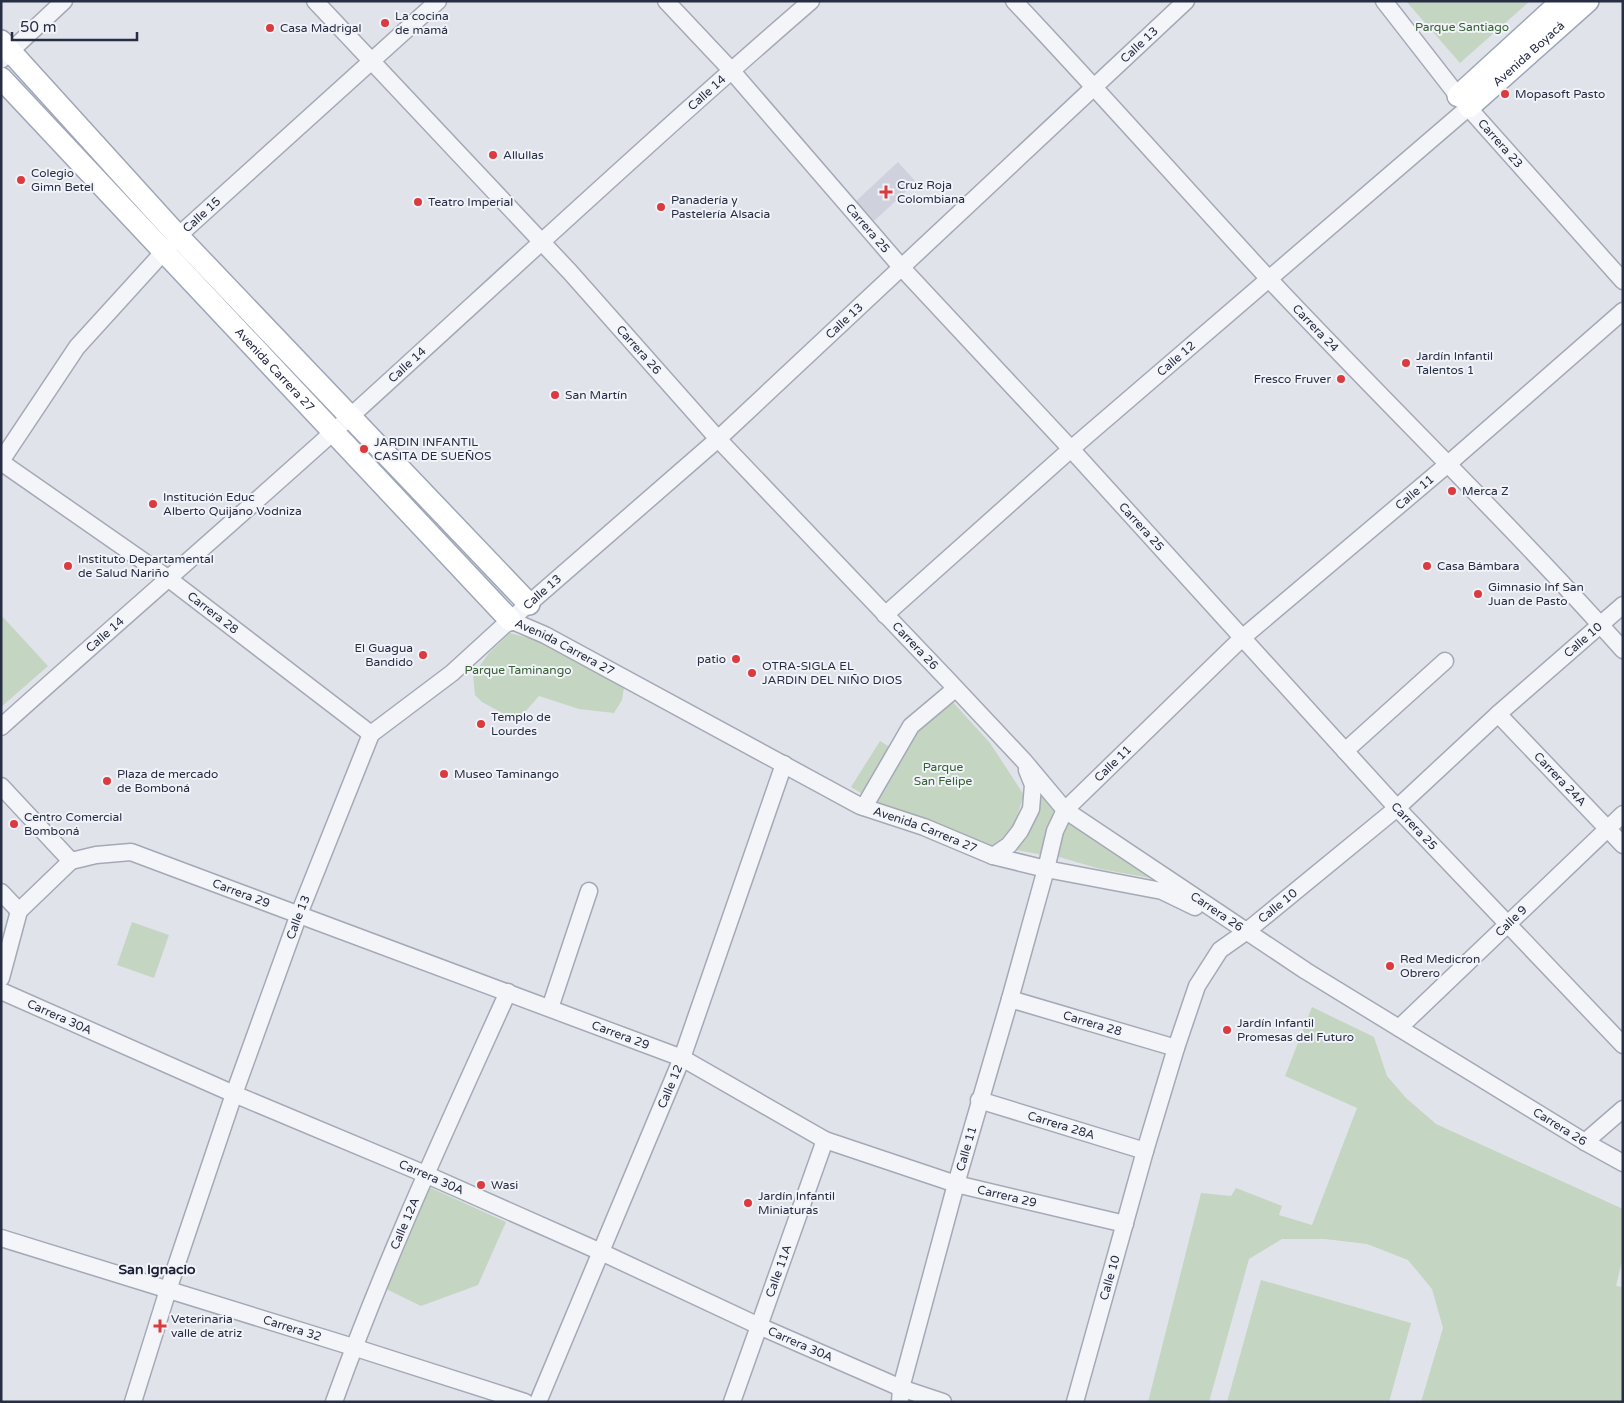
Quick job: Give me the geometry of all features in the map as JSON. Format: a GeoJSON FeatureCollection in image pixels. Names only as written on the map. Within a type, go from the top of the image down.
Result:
{"type":"FeatureCollection","features":[{"type":"Feature","properties":{"kind":"main road","name":"Avenida Boyacá"},"geometry":{"type":"LineString","coordinates":[[1464,102],[1562,1]]}},
{"type":"Feature","properties":{"kind":"main road","name":"Avenida Boyacá"},"geometry":{"type":"LineString","coordinates":[[1464,102],[1588,1]]}},
{"type":"Feature","properties":{"kind":"main road","name":"Avenida Carrera 27"},"geometry":{"type":"LineString","coordinates":[[4,51],[332,432],[510,620]]}},
{"type":"Feature","properties":{"kind":"main road","name":"Avenida Carrera 27"},"geometry":{"type":"LineString","coordinates":[[1,78],[351,416],[529,604]]}},
{"type":"Feature","properties":{"kind":"street"},"geometry":{"type":"LineString","coordinates":[[4,51],[64,1]]}},
{"type":"Feature","properties":{"kind":"street","name":"Carrera 26"},"geometry":{"type":"LineString","coordinates":[[315,1],[570,272],[718,440],[1024,761],[1065,810],[1306,971],[1585,1142],[1623,1163]]}},
{"type":"Feature","properties":{"kind":"street","name":"Calle 15"},"geometry":{"type":"LineString","coordinates":[[1,461],[77,347],[172,244],[438,1]]}},
{"type":"Feature","properties":{"kind":"street","name":"Carrera 25"},"geometry":{"type":"LineString","coordinates":[[666,1],[731,70],[902,268],[1072,449],[1397,808],[1623,1045]]}},
{"type":"Feature","properties":{"kind":"street","name":"Calle 14"},"geometry":{"type":"LineString","coordinates":[[1,727],[351,416],[731,70],[811,1]]}},
{"type":"Feature","properties":{"kind":"street","name":"Carrera 24"},"geometry":{"type":"LineString","coordinates":[[1014,1],[1094,86],[1268,278],[1448,464],[1623,650]]}},
{"type":"Feature","properties":{"kind":"street","name":"Calle 13"},"geometry":{"type":"LineString","coordinates":[[133,1402],[168,1290],[234,1094],[299,914],[371,734],[452,673],[510,620],[718,440],[1186,1]]}},
{"type":"Feature","properties":{"kind":"street","name":"Carrera 23"},"geometry":{"type":"LineString","coordinates":[[1384,1],[1464,102],[1623,281]]}},
{"type":"Feature","properties":{"kind":"street","name":"Calle 12"},"geometry":{"type":"LineString","coordinates":[[885,615],[1268,278],[1464,102]]}},
{"type":"Feature","properties":{"kind":"street","name":"Calle 11"},"geometry":{"type":"LineString","coordinates":[[901,1395],[979,1100],[1010,999],[1055,831],[1065,810],[1242,638],[1448,464],[1623,311]]}},
{"type":"Feature","properties":{"kind":"street","name":"Carrera 28"},"geometry":{"type":"LineString","coordinates":[[1,461],[169,579],[371,734]]}},
{"type":"Feature","properties":{"kind":"street","name":"Calle 10"},"geometry":{"type":"LineString","coordinates":[[1075,1402],[1145,1151],[1176,1048],[1197,986],[1220,950],[1247,931],[1397,808],[1498,714],[1623,605]]}},
{"type":"Feature","properties":{"kind":"street","name":"Avenida Carrera 27"},"geometry":{"type":"LineString","coordinates":[[510,620],[545,634],[864,807],[924,827],[993,856],[1046,869],[1162,891],[1247,931]]}},
{"type":"Feature","properties":{"kind":"street"},"geometry":{"type":"LineString","coordinates":[[1345,751],[1445,661]]}},
{"type":"Feature","properties":{"kind":"street"},"geometry":{"type":"LineString","coordinates":[[864,807],[911,726],[955,688]]}},
{"type":"Feature","properties":{"kind":"street","name":"Carrera 24A"},"geometry":{"type":"LineString","coordinates":[[1498,714],[1623,845]]}},
{"type":"Feature","properties":{"kind":"street"},"geometry":{"type":"LineString","coordinates":[[993,856],[1009,845],[1020,831],[1031,809],[1033,785],[1024,761]]}},
{"type":"Feature","properties":{"kind":"street","name":"Calle 12"},"geometry":{"type":"LineString","coordinates":[[538,1402],[682,1058],[784,764]]}},
{"type":"Feature","properties":{"kind":"street"},"geometry":{"type":"LineString","coordinates":[[1,786],[71,861],[19,911],[1,978]]}},
{"type":"Feature","properties":{"kind":"street","name":"Calle 9"},"geometry":{"type":"LineString","coordinates":[[1399,1028],[1623,814]]}},
{"type":"Feature","properties":{"kind":"street","name":"Carrera 29"},"geometry":{"type":"LineString","coordinates":[[71,861],[113,852],[132,852],[682,1058],[825,1140],[956,1184],[1125,1224]]}},
{"type":"Feature","properties":{"kind":"street"},"geometry":{"type":"LineString","coordinates":[[550,1008],[589,891]]}},
{"type":"Feature","properties":{"kind":"street"},"geometry":{"type":"LineString","coordinates":[[1,892],[19,911]]}},
{"type":"Feature","properties":{"kind":"street","name":"Carrera 30A"},"geometry":{"type":"LineString","coordinates":[[1,991],[234,1094],[425,1174],[601,1252],[901,1395],[943,1402]]}},
{"type":"Feature","properties":{"kind":"street","name":"Calle 12A"},"geometry":{"type":"LineString","coordinates":[[334,1402],[354,1347],[425,1174],[508,992]]}},
{"type":"Feature","properties":{"kind":"street","name":"Carrera 28"},"geometry":{"type":"LineString","coordinates":[[1010,999],[1176,1048]]}},
{"type":"Feature","properties":{"kind":"street","name":"Carrera 28A"},"geometry":{"type":"LineString","coordinates":[[979,1100],[1145,1151]]}},
{"type":"Feature","properties":{"kind":"street"},"geometry":{"type":"LineString","coordinates":[[1585,1142],[1623,1108]]}},
{"type":"Feature","properties":{"kind":"street","name":"Calle 11A"},"geometry":{"type":"LineString","coordinates":[[732,1402],[825,1140]]}},
{"type":"Feature","properties":{"kind":"street","name":"Carrera 32"},"geometry":{"type":"LineString","coordinates":[[1,1238],[525,1402]]}},
{"type":"Feature","properties":{"kind":"shaded area","name":"Cruz Roja Colombiana"},"geometry":{"type":"Polygon","coordinates":[[[898,162],[916,182],[873,222],[855,202],[898,162]]]}},
{"type":"Feature","properties":{"kind":"green space","name":"Parque Santiago"},"geometry":{"type":"Polygon","coordinates":[[[1406,1],[1530,1],[1460,63],[1406,1]]]}},
{"type":"Feature","properties":{"kind":"green space"},"geometry":{"type":"Polygon","coordinates":[[[1,615],[48,666],[1,707],[1,615]]]}},
{"type":"Feature","properties":{"kind":"green space","name":"Parque Taminango"},"geometry":{"type":"Polygon","coordinates":[[[510,633],[554,645],[624,688],[622,700],[614,713],[579,709],[539,696],[517,721],[482,702],[475,695],[473,675],[489,653],[510,633]]]}},
{"type":"Feature","properties":{"kind":"green space","name":"Parque San Felipe"},"geometry":{"type":"Polygon","coordinates":[[[950,699],[990,743],[1024,795],[1012,831],[988,848],[885,808],[851,787],[880,741],[893,749],[950,699]]]}},
{"type":"Feature","properties":{"kind":"green space"},"geometry":{"type":"Polygon","coordinates":[[[1037,790],[1060,812],[1043,855],[1011,849],[1037,790]]]}},
{"type":"Feature","properties":{"kind":"green space"},"geometry":{"type":"Polygon","coordinates":[[[1068,819],[1156,879],[1100,869],[1056,856],[1061,829],[1068,819]]]}},
{"type":"Feature","properties":{"kind":"green space"},"geometry":{"type":"Polygon","coordinates":[[[132,922],[169,935],[154,978],[117,965],[132,922]]]}},
{"type":"Feature","properties":{"kind":"green space"},"geometry":{"type":"Polygon","coordinates":[[[1312,1007],[1374,1037],[1387,1076],[1406,1098],[1436,1124],[1623,1209],[1623,1257],[1616,1286],[1623,1287],[1623,1402],[1421,1402],[1443,1328],[1432,1289],[1408,1260],[1367,1244],[1325,1239],[1282,1239],[1249,1259],[1209,1402],[1148,1402],[1201,1193],[1231,1196],[1236,1188],[1282,1206],[1279,1215],[1312,1225],[1357,1108],[1285,1076],[1312,1007]]]}},
{"type":"Feature","properties":{"kind":"green space"},"geometry":{"type":"Polygon","coordinates":[[[429,1187],[506,1222],[478,1285],[421,1306],[384,1288],[429,1187]]]}},
{"type":"Feature","properties":{"kind":"green space"},"geometry":{"type":"Polygon","coordinates":[[[1261,1280],[1411,1323],[1389,1402],[1227,1402],[1261,1280]]]}},
{"type":"Feature","properties":{"kind":"place","name":"La cocina de mamá"},"geometry":{"type":"Point","coordinates":[385,23]}},
{"type":"Feature","properties":{"kind":"place","name":"Casa Madrigal"},"geometry":{"type":"Point","coordinates":[270,28]}},
{"type":"Feature","properties":{"kind":"place","name":"Mopasoft Pasto"},"geometry":{"type":"Point","coordinates":[1505,94]}},
{"type":"Feature","properties":{"kind":"place","name":"Allullas"},"geometry":{"type":"Point","coordinates":[493,155]}},
{"type":"Feature","properties":{"kind":"place","name":"Colegio Gimn Betel"},"geometry":{"type":"Point","coordinates":[21,180]}},
{"type":"Feature","properties":{"kind":"place","name":"Cruz Roja Colombiana"},"geometry":{"type":"Point","coordinates":[886,192]}},
{"type":"Feature","properties":{"kind":"place","name":"Teatro Imperial"},"geometry":{"type":"Point","coordinates":[418,202]}},
{"type":"Feature","properties":{"kind":"place","name":"Panadería y Pastelería Alsacia"},"geometry":{"type":"Point","coordinates":[661,207]}},
{"type":"Feature","properties":{"kind":"place","name":"Jardín Infantil Talentos 1"},"geometry":{"type":"Point","coordinates":[1406,363]}},
{"type":"Feature","properties":{"kind":"place","name":"Fresco Fruver"},"geometry":{"type":"Point","coordinates":[1341,379]}},
{"type":"Feature","properties":{"kind":"place","name":"San Martín"},"geometry":{"type":"Point","coordinates":[555,395]}},
{"type":"Feature","properties":{"kind":"place","name":"JARDIN INFANTIL CASITA DE SUEÑOS"},"geometry":{"type":"Point","coordinates":[364,449]}},
{"type":"Feature","properties":{"kind":"place","name":"Merca Z"},"geometry":{"type":"Point","coordinates":[1452,491]}},
{"type":"Feature","properties":{"kind":"place","name":"Institución Educ Alberto Quijano Vodniza"},"geometry":{"type":"Point","coordinates":[153,504]}},
{"type":"Feature","properties":{"kind":"place","name":"Instituto Departamental de Salud Nariño"},"geometry":{"type":"Point","coordinates":[68,566]}},
{"type":"Feature","properties":{"kind":"place","name":"Casa Bámbara"},"geometry":{"type":"Point","coordinates":[1427,566]}},
{"type":"Feature","properties":{"kind":"place","name":"Gimnasio Inf San Juan de Pasto"},"geometry":{"type":"Point","coordinates":[1478,594]}},
{"type":"Feature","properties":{"kind":"place","name":"El Guagua Bandido"},"geometry":{"type":"Point","coordinates":[423,655]}},
{"type":"Feature","properties":{"kind":"place","name":"patio"},"geometry":{"type":"Point","coordinates":[736,659]}},
{"type":"Feature","properties":{"kind":"place","name":"OTRA-SIGLA EL JARDIN DEL NIÑO DIOS"},"geometry":{"type":"Point","coordinates":[752,673]}},
{"type":"Feature","properties":{"kind":"place","name":"Templo de Lourdes"},"geometry":{"type":"Point","coordinates":[481,724]}},
{"type":"Feature","properties":{"kind":"place","name":"Museo Taminango"},"geometry":{"type":"Point","coordinates":[444,774]}},
{"type":"Feature","properties":{"kind":"place","name":"Plaza de mercado de Bomboná"},"geometry":{"type":"Point","coordinates":[107,781]}},
{"type":"Feature","properties":{"kind":"place","name":"Centro Comercial Bomboná"},"geometry":{"type":"Point","coordinates":[14,824]}},
{"type":"Feature","properties":{"kind":"place","name":"Red Medicron Obrero"},"geometry":{"type":"Point","coordinates":[1390,966]}},
{"type":"Feature","properties":{"kind":"place","name":"Jardín Infantil Promesas del Futuro"},"geometry":{"type":"Point","coordinates":[1227,1030]}},
{"type":"Feature","properties":{"kind":"place","name":"Wasi"},"geometry":{"type":"Point","coordinates":[481,1185]}},
{"type":"Feature","properties":{"kind":"place","name":"Jardín Infantil Miniaturas"},"geometry":{"type":"Point","coordinates":[748,1203]}},
{"type":"Feature","properties":{"kind":"place","name":"Veterinaria valle de atriz"},"geometry":{"type":"Point","coordinates":[160,1326]}},
{"type":"Feature","properties":{"kind":"district","name":"San Ignacio"},"geometry":{"type":"Point","coordinates":[157,1269]}}]}
